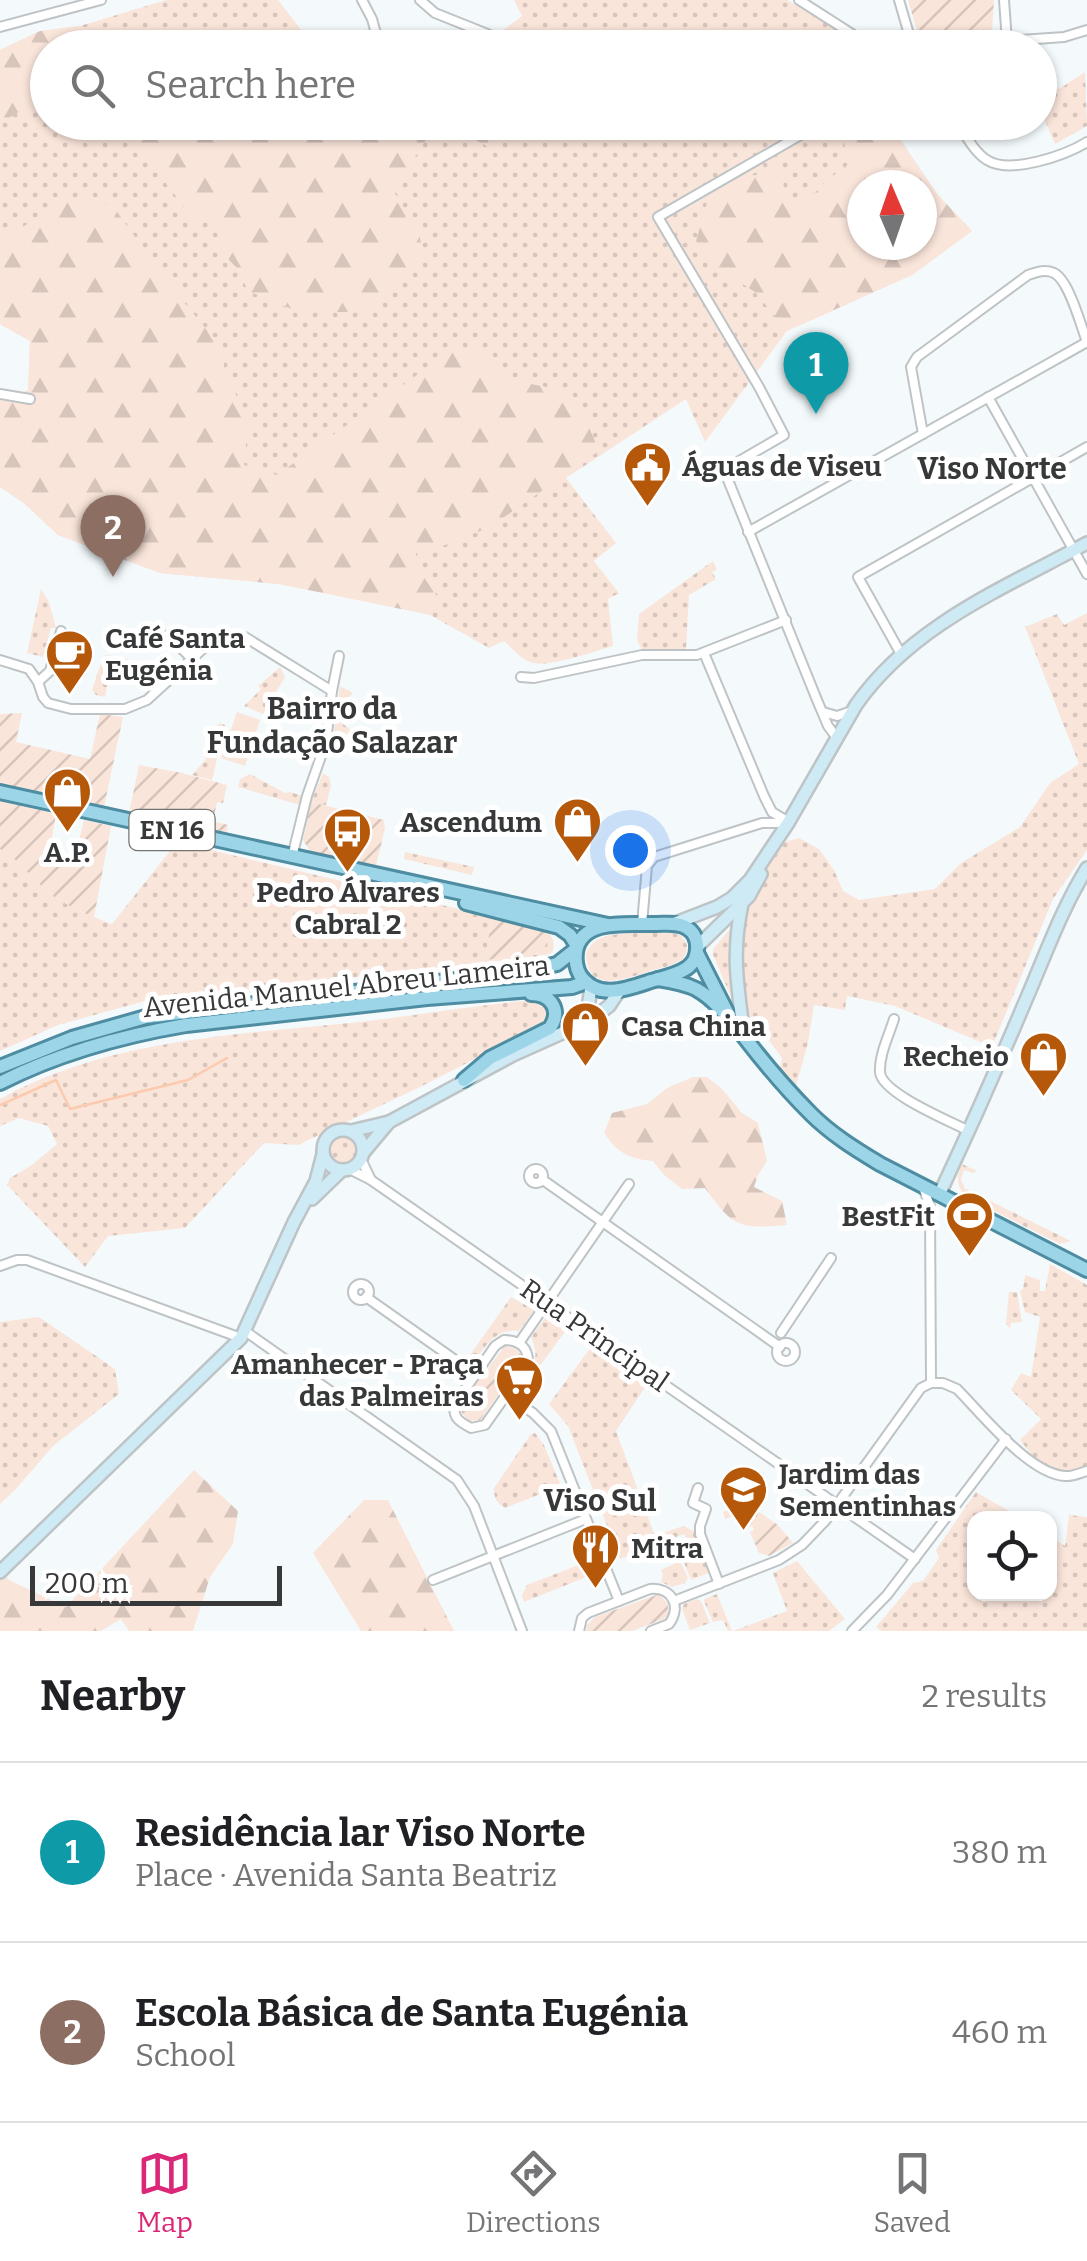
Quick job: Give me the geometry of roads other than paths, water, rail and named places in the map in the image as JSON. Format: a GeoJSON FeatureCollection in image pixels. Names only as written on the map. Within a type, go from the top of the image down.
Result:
{"type":"FeatureCollection","features":[{"type":"Feature","properties":{"kind":"main road","name":"EN 16"},"geometry":{"type":"LineString","coordinates":[[0,793],[313,861],[559,927],[570,934],[577,948]]}},
{"type":"Feature","properties":{"kind":"main road","name":"EN 16"},"geometry":{"type":"LineString","coordinates":[[313,861],[608,925],[673,924]]}},
{"type":"Feature","properties":{"kind":"main road"},"geometry":{"type":"LineString","coordinates":[[673,924],[690,930],[729,1016],[744,1037],[831,1132],[880,1164],[1087,1270]]}},
{"type":"Feature","properties":{"kind":"main road","name":"Avenida Manuel Abreu Lameira"},"geometry":{"type":"LineString","coordinates":[[0,1068],[72,1038],[146,1017],[521,972],[557,964],[590,931],[608,925]]}},
{"type":"Feature","properties":{"kind":"main road"},"geometry":{"type":"LineString","coordinates":[[577,948],[576,968],[588,984]]}},
{"type":"Feature","properties":{"kind":"main road"},"geometry":{"type":"LineString","coordinates":[[619,991],[686,968],[697,950]]}},
{"type":"Feature","properties":{"kind":"main road"},"geometry":{"type":"LineString","coordinates":[[658,979],[695,989],[729,1016]]}},
{"type":"Feature","properties":{"kind":"main road","name":"Avenida Manuel Abreu Lameira"},"geometry":{"type":"LineString","coordinates":[[0,1082],[77,1050],[186,1025],[588,984],[605,991],[619,991]]}},
{"type":"Feature","properties":{"kind":"main road"},"geometry":{"type":"LineString","coordinates":[[449,996],[542,994],[554,1006],[550,1028],[490,1058],[464,1080]]}},
{"type":"Feature","properties":{"kind":"street"},"geometry":{"type":"LineString","coordinates":[[3,28],[101,0]]}},
{"type":"Feature","properties":{"kind":"street"},"geometry":{"type":"LineString","coordinates":[[362,0],[375,30]]}},
{"type":"Feature","properties":{"kind":"street"},"geometry":{"type":"LineString","coordinates":[[420,0],[435,13],[478,30]]}},
{"type":"Feature","properties":{"kind":"street"},"geometry":{"type":"LineString","coordinates":[[798,0],[846,30]]}},
{"type":"Feature","properties":{"kind":"street"},"geometry":{"type":"LineString","coordinates":[[899,0],[908,30]]}},
{"type":"Feature","properties":{"kind":"street"},"geometry":{"type":"LineString","coordinates":[[1004,0],[1006,30]]}},
{"type":"Feature","properties":{"kind":"street"},"geometry":{"type":"LineString","coordinates":[[1057,38],[1087,30]]}},
{"type":"Feature","properties":{"kind":"street"},"geometry":{"type":"LineString","coordinates":[[792,140],[658,218],[784,435],[724,470],[836,738]]}},
{"type":"Feature","properties":{"kind":"street"},"geometry":{"type":"LineString","coordinates":[[970,140],[983,158],[1007,165],[1048,159],[1087,142]]}},
{"type":"Feature","properties":{"kind":"street"},"geometry":{"type":"LineString","coordinates":[[748,532],[988,398],[1087,342],[1064,282],[1056,274],[1042,270],[1028,275],[917,357],[911,367],[923,434]]}},
{"type":"Feature","properties":{"kind":"street"},"geometry":{"type":"LineString","coordinates":[[0,394],[30,398]]}},
{"type":"Feature","properties":{"kind":"street"},"geometry":{"type":"LineString","coordinates":[[988,398],[1087,574]]}},
{"type":"Feature","properties":{"kind":"street"},"geometry":{"type":"LineString","coordinates":[[900,654],[858,577],[1087,447]]}},
{"type":"Feature","properties":{"kind":"street"},"geometry":{"type":"LineString","coordinates":[[673,924],[732,898],[750,880],[852,711],[869,686],[900,654],[943,622],[1087,542]]}},
{"type":"Feature","properties":{"kind":"street"},"geometry":{"type":"LineString","coordinates":[[521,678],[642,655],[697,655],[786,620]]}},
{"type":"Feature","properties":{"kind":"street"},"geometry":{"type":"LineString","coordinates":[[38,682],[50,671],[61,631]]}},
{"type":"Feature","properties":{"kind":"street"},"geometry":{"type":"LineString","coordinates":[[168,635],[191,658]]}},
{"type":"Feature","properties":{"kind":"street"},"geometry":{"type":"LineString","coordinates":[[0,660],[32,672],[44,699],[59,706],[125,709],[147,700],[216,640],[236,636],[244,637],[332,690]]}},
{"type":"Feature","properties":{"kind":"street"},"geometry":{"type":"LineString","coordinates":[[704,652],[764,796],[772,812],[788,822]]}},
{"type":"Feature","properties":{"kind":"street"},"geometry":{"type":"LineString","coordinates":[[292,856],[326,742],[340,656]]}},
{"type":"Feature","properties":{"kind":"street"},"geometry":{"type":"LineString","coordinates":[[823,712],[837,716],[852,711]]}},
{"type":"Feature","properties":{"kind":"street"},"geometry":{"type":"LineString","coordinates":[[642,924],[647,866],[654,857],[762,823],[788,822]]}},
{"type":"Feature","properties":{"kind":"street"},"geometry":{"type":"LineString","coordinates":[[697,950],[742,904],[780,834]]}},
{"type":"Feature","properties":{"kind":"street"},"geometry":{"type":"LineString","coordinates":[[930,1210],[970,1131],[1055,930],[1087,868]]}},
{"type":"Feature","properties":{"kind":"street"},"geometry":{"type":"LineString","coordinates":[[742,904],[735,958],[744,1037]]}},
{"type":"Feature","properties":{"kind":"street"},"geometry":{"type":"LineString","coordinates":[[568,1030],[588,1009],[588,984]]}},
{"type":"Feature","properties":{"kind":"street"},"geometry":{"type":"LineString","coordinates":[[0,1572],[243,1334],[316,1181],[328,1136],[338,1130],[351,1131],[389,1122],[464,1080],[594,1020],[619,991]]}},
{"type":"Feature","properties":{"kind":"street"},"geometry":{"type":"LineString","coordinates":[[894,1019],[880,1061],[882,1083],[970,1131]]}},
{"type":"Feature","properties":{"kind":"street"},"geometry":{"type":"LineString","coordinates":[[305,1205],[362,1156],[389,1122]]}},
{"type":"Feature","properties":{"kind":"street"},"geometry":{"type":"LineString","coordinates":[[351,1131],[362,1142],[362,1156],[371,1180]]}},
{"type":"Feature","properties":{"kind":"street"},"geometry":{"type":"LineString","coordinates":[[323,1154],[328,1164],[346,1170]]}},
{"type":"Feature","properties":{"kind":"street","name":"Rua Principal"},"geometry":{"type":"LineString","coordinates":[[346,1170],[371,1180],[916,1559]]}},
{"type":"Feature","properties":{"kind":"street"},"geometry":{"type":"LineString","coordinates":[[543,1180],[780,1346]]}},
{"type":"Feature","properties":{"kind":"street"},"geometry":{"type":"LineString","coordinates":[[920,1183],[930,1210],[931,1383]]}},
{"type":"Feature","properties":{"kind":"street"},"geometry":{"type":"LineString","coordinates":[[518,1342],[628,1184]]}},
{"type":"Feature","properties":{"kind":"street"},"geometry":{"type":"LineString","coordinates":[[930,1210],[942,1203],[960,1203]]}},
{"type":"Feature","properties":{"kind":"street"},"geometry":{"type":"LineString","coordinates":[[781,1333],[830,1258]]}},
{"type":"Feature","properties":{"kind":"street"},"geometry":{"type":"LineString","coordinates":[[0,1266],[26,1260],[243,1334],[457,1480],[474,1506],[522,1631]]}},
{"type":"Feature","properties":{"kind":"street"},"geometry":{"type":"LineString","coordinates":[[366,1297],[476,1374]]}},
{"type":"Feature","properties":{"kind":"street"},"geometry":{"type":"LineString","coordinates":[[504,1340],[518,1342],[529,1355],[528,1364],[485,1425],[471,1428],[457,1420],[454,1404],[496,1346],[504,1340]]}},
{"type":"Feature","properties":{"kind":"street"},"geometry":{"type":"LineString","coordinates":[[674,1601],[779,1560],[802,1545],[826,1520],[921,1388],[931,1383],[956,1389],[1035,1466],[1062,1476],[1087,1470]]}},
{"type":"Feature","properties":{"kind":"street"},"geometry":{"type":"LineString","coordinates":[[507,1395],[533,1412],[551,1431],[619,1601]]}},
{"type":"Feature","properties":{"kind":"street"},"geometry":{"type":"LineString","coordinates":[[852,1631],[916,1559],[1006,1439]]}},
{"type":"Feature","properties":{"kind":"street"},"geometry":{"type":"LineString","coordinates":[[698,1488],[694,1503],[706,1509],[700,1534],[719,1584]]}},
{"type":"Feature","properties":{"kind":"street"},"geometry":{"type":"LineString","coordinates":[[432,1580],[586,1519]]}},
{"type":"Feature","properties":{"kind":"street"},"geometry":{"type":"LineString","coordinates":[[580,1631],[582,1618],[588,1613],[659,1588],[674,1601],[673,1618],[669,1624],[651,1631]]}},
{"type":"Feature","properties":{"kind":"waterway"},"geometry":{"type":"LineString","coordinates":[[0,1105],[56,1080],[70,1109],[188,1080],[227,1058]]}},
{"type":"Feature","properties":{"kind":"place","name":"Residência lar Viso Norte"},"geometry":{"type":"Point","coordinates":[816,414]}},
{"type":"Feature","properties":{"kind":"place","name":"Águas de Viseu"},"geometry":{"type":"Point","coordinates":[647,508]}},
{"type":"Feature","properties":{"kind":"place","name":"Escola Básica de Santa Eugénia"},"geometry":{"type":"Point","coordinates":[113,577]}},
{"type":"Feature","properties":{"kind":"place","name":"Café Santa Eugénia"},"geometry":{"type":"Point","coordinates":[70,696]}},
{"type":"Feature","properties":{"kind":"place","name":"A.P."},"geometry":{"type":"Point","coordinates":[67,834]}},
{"type":"Feature","properties":{"kind":"place","name":"Ascendum"},"geometry":{"type":"Point","coordinates":[577,864]}},
{"type":"Feature","properties":{"kind":"place","name":"Pedro Álvares Cabral 2"},"geometry":{"type":"Point","coordinates":[348,874]}},
{"type":"Feature","properties":{"kind":"place","name":"Casa China"},"geometry":{"type":"Point","coordinates":[586,1068]}},
{"type":"Feature","properties":{"kind":"place","name":"Recheio"},"geometry":{"type":"Point","coordinates":[1044,1098]}},
{"type":"Feature","properties":{"kind":"place","name":"BestFit"},"geometry":{"type":"Point","coordinates":[970,1258]}},
{"type":"Feature","properties":{"kind":"place","name":"Amanhecer - Praça das Palmeiras"},"geometry":{"type":"Point","coordinates":[519,1422]}},
{"type":"Feature","properties":{"kind":"place","name":"Jardim das Sementinhas"},"geometry":{"type":"Point","coordinates":[744,1532]}},
{"type":"Feature","properties":{"kind":"place","name":"Mitra"},"geometry":{"type":"Point","coordinates":[596,1590]}},
{"type":"Feature","properties":{"kind":"district","name":"Viso Norte"},"geometry":{"type":"Point","coordinates":[992,469]}},
{"type":"Feature","properties":{"kind":"district","name":"Bairro da Fundação Salazar"},"geometry":{"type":"Point","coordinates":[332,726]}},
{"type":"Feature","properties":{"kind":"district","name":"Viso Sul"},"geometry":{"type":"Point","coordinates":[600,1501]}}]}
